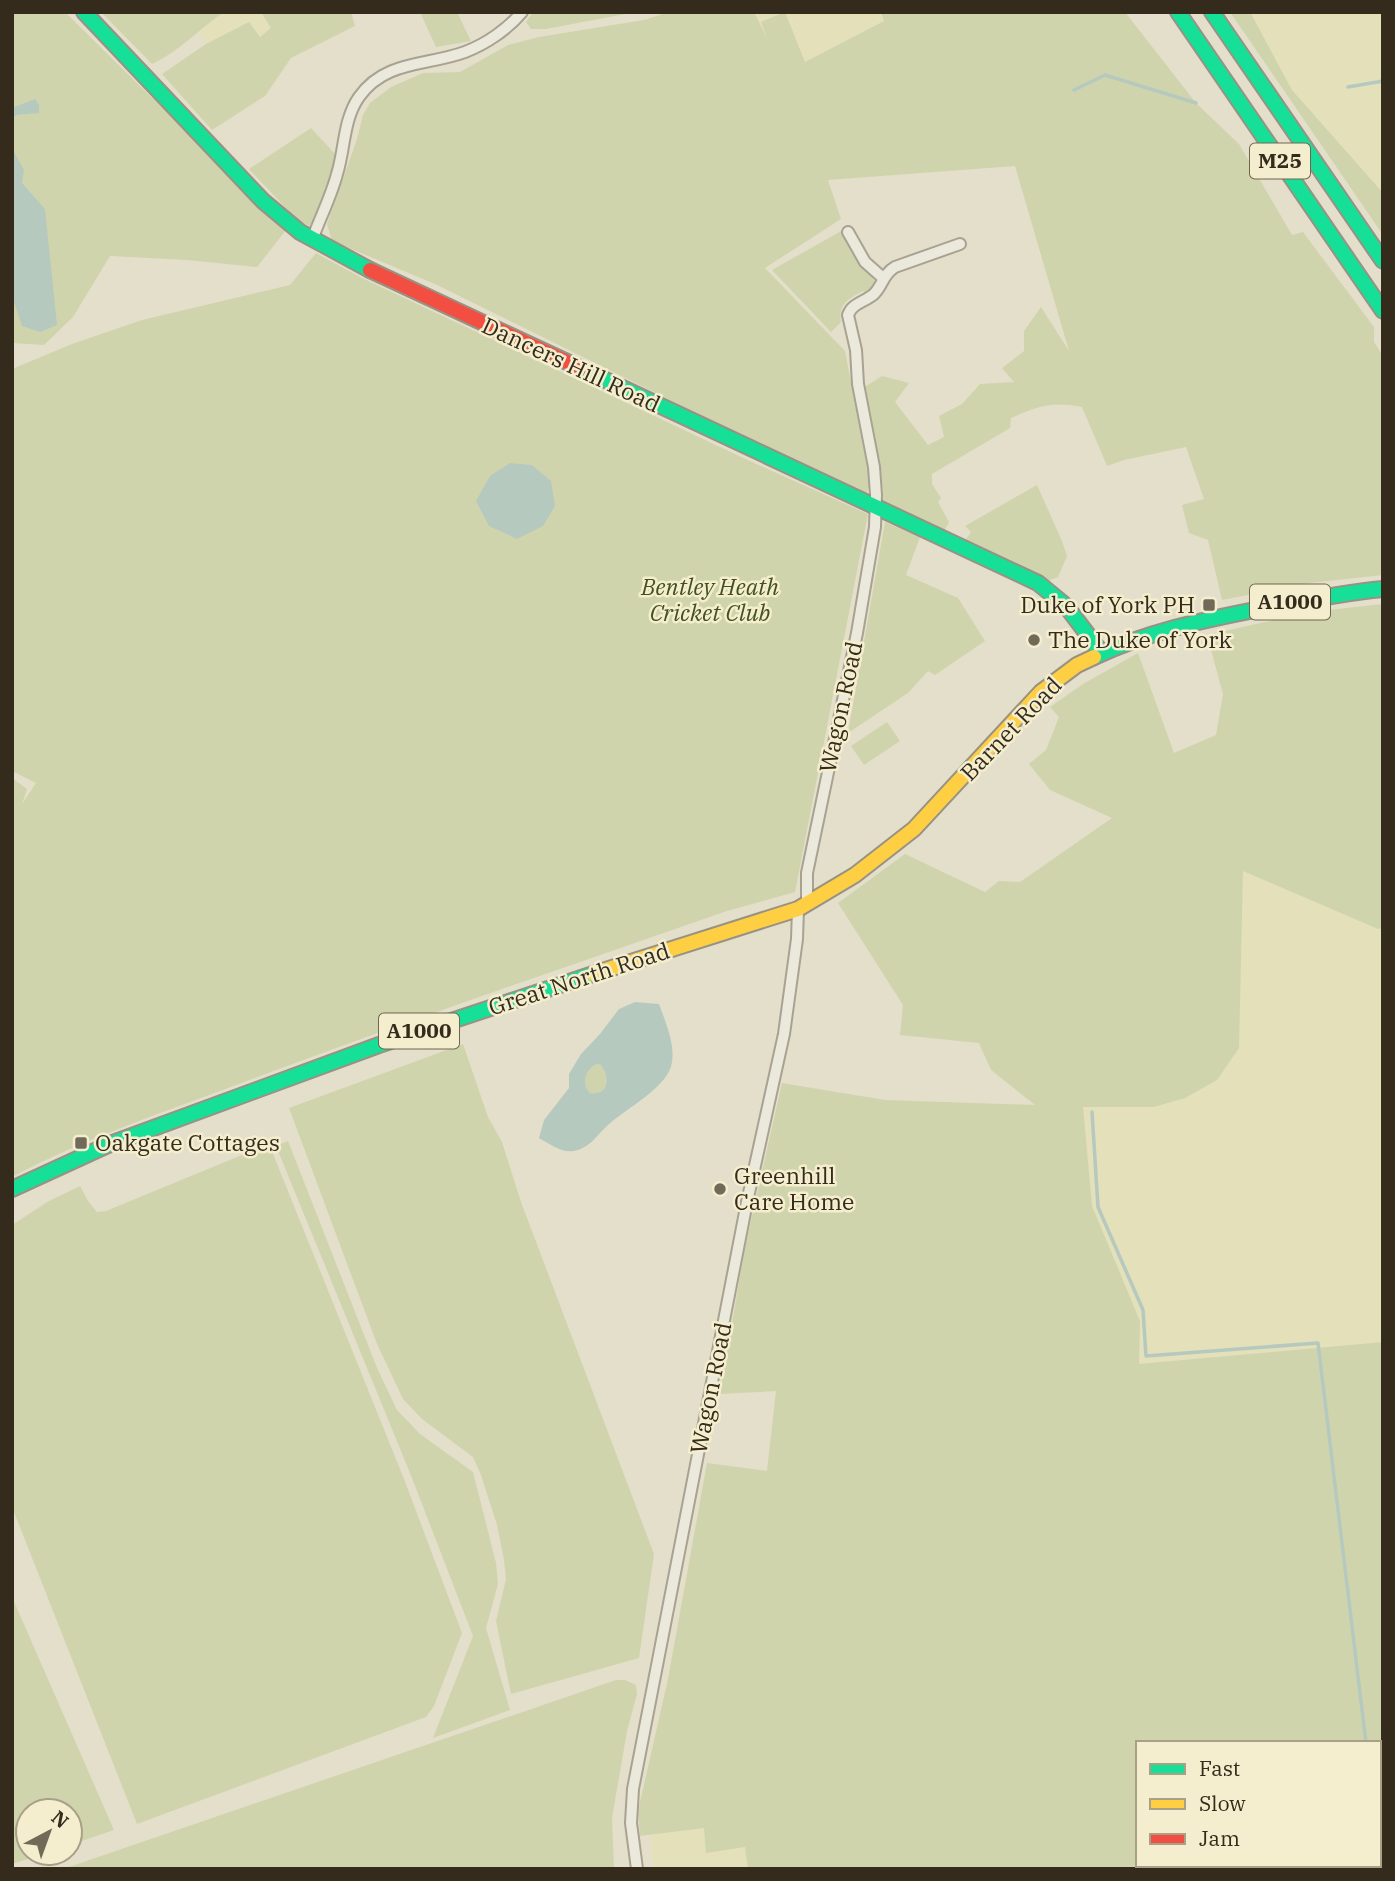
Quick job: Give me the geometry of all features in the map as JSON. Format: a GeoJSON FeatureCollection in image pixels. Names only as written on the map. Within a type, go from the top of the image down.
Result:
{"type":"FeatureCollection","features":[{"type":"Feature","properties":{"kind":"main road","name":"Dancers Hill Road"},"geometry":{"type":"LineString","coordinates":[[84,12],[263,201],[312,240],[351,261],[1052,592],[1072,610],[1101,652]]}},
{"type":"Feature","properties":{"kind":"main road","name":"M25"},"geometry":{"type":"LineString","coordinates":[[1178,12],[1383,311]]}},
{"type":"Feature","properties":{"kind":"main road","name":"M25"},"geometry":{"type":"LineString","coordinates":[[1212,12],[1383,261]]}},
{"type":"Feature","properties":{"kind":"main road","name":"Barnet Road"},"geometry":{"type":"LineString","coordinates":[[832,890],[914,829],[1041,692],[1077,665],[1101,652],[1154,633],[1212,618],[1340,593],[1383,589]]}},
{"type":"Feature","properties":{"kind":"main road","name":"Great North Road"},"geometry":{"type":"LineString","coordinates":[[12,1189],[110,1144],[379,1045],[802,907],[832,890]]}},
{"type":"Feature","properties":{"kind":"street"},"geometry":{"type":"LineString","coordinates":[[312,240],[337,174],[347,124],[357,100],[369,85],[398,67],[464,52],[492,38],[522,12]]}},
{"type":"Feature","properties":{"kind":"street"},"geometry":{"type":"LineString","coordinates":[[848,232],[865,262],[883,278],[895,267],[960,244]]}},
{"type":"Feature","properties":{"kind":"street","name":"Wagon Road"},"geometry":{"type":"LineString","coordinates":[[637,1869],[631,1823],[633,1789],[747,1202],[784,1034],[807,873],[857,633],[874,527],[874,467],[858,384],[855,345],[848,321],[849,310],[876,292],[883,278]]}},
{"type":"Feature","properties":{"kind":"shaded area"},"geometry":{"type":"Polygon","coordinates":[[[224,12],[261,12],[271,29],[259,37],[249,22],[206,44],[199,32],[224,12]]]}},
{"type":"Feature","properties":{"kind":"shaded area"},"geometry":{"type":"Polygon","coordinates":[[[754,12],[881,12],[884,20],[784,74],[754,12]]]}},
{"type":"Feature","properties":{"kind":"shaded area"},"geometry":{"type":"Polygon","coordinates":[[[1250,12],[1383,12],[1383,193],[1292,90],[1250,12]]]}},
{"type":"Feature","properties":{"kind":"shaded area"},"geometry":{"type":"Polygon","coordinates":[[[35,99],[39,105],[39,113],[16,115],[12,119],[12,108],[35,99]]]}},
{"type":"Feature","properties":{"kind":"shaded area"},"geometry":{"type":"Polygon","coordinates":[[[12,148],[24,170],[22,183],[45,209],[57,325],[40,332],[22,326],[12,296],[12,148]]]}},
{"type":"Feature","properties":{"kind":"shaded area"},"geometry":{"type":"Polygon","coordinates":[[[510,463],[532,465],[551,481],[555,506],[543,526],[517,539],[489,526],[476,501],[490,476],[510,463]]]}},
{"type":"Feature","properties":{"kind":"shaded area"},"geometry":{"type":"Polygon","coordinates":[[[1243,871],[1378,929],[1383,928],[1383,1342],[1139,1364],[1140,1321],[1092,1206],[1083,1106],[1154,1107],[1217,1080],[1239,1048],[1243,871]]]}},
{"type":"Feature","properties":{"kind":"shaded area"},"geometry":{"type":"Polygon","coordinates":[[[635,1002],[659,1004],[672,1047],[669,1071],[655,1089],[608,1125],[585,1147],[574,1151],[556,1148],[539,1138],[544,1120],[569,1088],[569,1074],[581,1054],[619,1009],[635,1002]],[[601,1065],[593,1066],[587,1073],[585,1081],[590,1093],[601,1092],[606,1085],[606,1075],[601,1065]]]}},
{"type":"Feature","properties":{"kind":"shaded area"},"geometry":{"type":"Polygon","coordinates":[[[705,1827],[745,1847],[748,1869],[654,1869],[650,1835],[705,1827]]]}},
{"type":"Feature","properties":{"kind":"green space"},"geometry":{"type":"Polygon","coordinates":[[[12,12],[65,12],[286,230],[257,267],[110,256],[73,317],[44,345],[12,343],[12,12]]]}},
{"type":"Feature","properties":{"kind":"green space"},"geometry":{"type":"Polygon","coordinates":[[[101,12],[224,12],[172,53],[152,64],[101,12]]]}},
{"type":"Feature","properties":{"kind":"green space"},"geometry":{"type":"Polygon","coordinates":[[[261,12],[351,12],[355,26],[291,58],[265,96],[212,130],[162,74],[206,44],[249,22],[260,37],[271,28],[261,12]]]}},
{"type":"Feature","properties":{"kind":"green space"},"geometry":{"type":"Polygon","coordinates":[[[420,12],[457,12],[471,41],[436,47],[420,12]]]}},
{"type":"Feature","properties":{"kind":"green space"},"geometry":{"type":"Polygon","coordinates":[[[533,12],[636,12],[546,29],[531,29],[526,22],[533,12]]]}},
{"type":"Feature","properties":{"kind":"green space"},"geometry":{"type":"Polygon","coordinates":[[[669,12],[754,12],[767,38],[761,22],[785,12],[805,62],[884,21],[881,12],[1125,12],[1196,103],[1239,144],[1292,235],[1303,232],[1374,327],[1374,342],[1383,356],[1383,575],[1309,583],[1222,600],[1208,540],[1189,533],[1182,505],[1204,499],[1186,447],[1107,466],[1082,407],[1071,405],[1045,406],[1011,418],[1010,428],[932,474],[932,484],[941,498],[938,502],[949,522],[943,533],[882,505],[883,491],[863,388],[882,376],[909,383],[895,402],[928,445],[944,437],[939,416],[962,404],[980,384],[1014,382],[1002,368],[1024,351],[1024,331],[1041,307],[1069,351],[1015,166],[828,180],[841,219],[765,268],[845,351],[870,481],[866,497],[435,284],[332,241],[327,224],[363,115],[370,103],[391,87],[423,73],[460,72],[508,45],[539,37],[644,20],[669,12]]]}},
{"type":"Feature","properties":{"kind":"green space"},"geometry":{"type":"Polygon","coordinates":[[[1230,12],[1250,12],[1292,90],[1383,193],[1383,235],[1230,12]]]}},
{"type":"Feature","properties":{"kind":"green space"},"geometry":{"type":"Polygon","coordinates":[[[311,128],[336,155],[323,201],[310,226],[297,220],[249,169],[311,128]]]}},
{"type":"Feature","properties":{"kind":"green space"},"geometry":{"type":"Polygon","coordinates":[[[843,230],[875,282],[872,290],[865,294],[863,291],[845,303],[841,311],[841,322],[831,332],[772,270],[843,230]]]}},
{"type":"Feature","properties":{"kind":"green space","name":"Bentley Heath Cricket Club"},"geometry":{"type":"Polygon","coordinates":[[[316,253],[362,278],[868,514],[795,892],[727,911],[311,1057],[100,1136],[12,1177],[12,778],[27,789],[22,804],[36,783],[12,771],[12,369],[72,344],[142,320],[290,285],[316,253]]]}},
{"type":"Feature","properties":{"kind":"green space"},"geometry":{"type":"Polygon","coordinates":[[[1037,485],[1067,556],[1058,577],[1048,581],[1011,562],[1009,565],[965,541],[971,532],[965,526],[1037,485]]]}},
{"type":"Feature","properties":{"kind":"green space"},"geometry":{"type":"Polygon","coordinates":[[[885,522],[920,537],[906,575],[958,598],[985,641],[935,675],[928,671],[908,693],[848,733],[885,522]]]}},
{"type":"Feature","properties":{"kind":"green space"},"geometry":{"type":"Polygon","coordinates":[[[1383,604],[1383,928],[1378,929],[1243,871],[1239,1048],[1217,1080],[1185,1098],[1154,1107],[1083,1107],[1092,1206],[1140,1321],[1139,1364],[1383,1342],[1383,1869],[748,1869],[745,1847],[706,1853],[704,1828],[640,1836],[638,1811],[668,1679],[707,1463],[767,1471],[776,1391],[720,1394],[745,1247],[782,1083],[885,1100],[1035,1105],[991,1070],[979,1043],[900,1035],[903,1005],[838,903],[905,854],[985,892],[999,881],[1020,882],[1112,818],[1050,790],[1029,764],[1046,750],[1059,717],[1050,707],[1083,684],[1138,653],[1174,753],[1216,735],[1223,694],[1207,635],[1310,612],[1383,604]]]}},
{"type":"Feature","properties":{"kind":"green space"},"geometry":{"type":"Polygon","coordinates":[[[887,722],[900,741],[864,765],[851,746],[887,722]]]}},
{"type":"Feature","properties":{"kind":"green space"},"geometry":{"type":"Polygon","coordinates":[[[463,1044],[488,1117],[502,1142],[521,1202],[654,1554],[639,1658],[511,1694],[496,1621],[506,1579],[504,1560],[497,1525],[481,1475],[473,1457],[422,1419],[403,1399],[377,1344],[289,1108],[463,1044]]]}},
{"type":"Feature","properties":{"kind":"green space"},"geometry":{"type":"Polygon","coordinates":[[[597,1064],[604,1070],[606,1085],[601,1092],[590,1093],[586,1077],[590,1069],[597,1064]]]}},
{"type":"Feature","properties":{"kind":"green space"},"geometry":{"type":"Polygon","coordinates":[[[288,1141],[377,1368],[397,1410],[420,1434],[473,1472],[496,1563],[498,1584],[486,1628],[510,1710],[433,1738],[473,1636],[410,1473],[276,1146],[288,1141]]]}},
{"type":"Feature","properties":{"kind":"green space"},"geometry":{"type":"Polygon","coordinates":[[[269,1144],[404,1479],[462,1633],[434,1706],[426,1717],[137,1824],[12,1507],[12,1225],[49,1201],[80,1186],[97,1212],[106,1211],[269,1144]]]}},
{"type":"Feature","properties":{"kind":"green space"},"geometry":{"type":"Polygon","coordinates":[[[12,1597],[114,1830],[84,1840],[84,1797],[14,1797],[12,1864],[12,1597]]]}},
{"type":"Feature","properties":{"kind":"green space"},"geometry":{"type":"Polygon","coordinates":[[[616,1680],[625,1680],[636,1685],[637,1694],[627,1731],[612,1818],[614,1869],[63,1869],[84,1867],[84,1862],[616,1680]]]}},
{"type":"Feature","properties":{"kind":"waterway"},"geometry":{"type":"LineString","coordinates":[[1074,90],[1105,75],[1196,103]]}},
{"type":"Feature","properties":{"kind":"waterway"},"geometry":{"type":"LineString","coordinates":[[1348,87],[1383,81]]}},
{"type":"Feature","properties":{"kind":"waterway"},"geometry":{"type":"LineString","coordinates":[[1092,1112],[1098,1207],[1143,1310],[1146,1356],[1318,1343],[1366,1741]]}},
{"type":"Feature","properties":{"kind":"traffic: fast"},"geometry":{"type":"LineString","coordinates":[[84,12],[263,201],[300,232],[370,270]]}},
{"type":"Feature","properties":{"kind":"traffic: fast"},"geometry":{"type":"LineString","coordinates":[[1178,12],[1383,311]]}},
{"type":"Feature","properties":{"kind":"traffic: fast"},"geometry":{"type":"LineString","coordinates":[[1212,12],[1383,261]]}},
{"type":"Feature","properties":{"kind":"traffic: fast"},"geometry":{"type":"LineString","coordinates":[[580,368],[1038,583],[1066,606],[1101,652]]}},
{"type":"Feature","properties":{"kind":"traffic: fast"},"geometry":{"type":"LineString","coordinates":[[1094,657],[1134,640],[1196,622],[1306,600],[1383,589]]}},
{"type":"Feature","properties":{"kind":"traffic: fast"},"geometry":{"type":"LineString","coordinates":[[12,1189],[110,1144],[379,1045],[593,974]]}},
{"type":"Feature","properties":{"kind":"traffic: slow"},"geometry":{"type":"LineString","coordinates":[[593,974],[798,909],[855,875],[914,829],[1041,692],[1077,665],[1094,657]]}},
{"type":"Feature","properties":{"kind":"traffic: jam"},"geometry":{"type":"LineString","coordinates":[[370,270],[580,368]]}},
{"type":"Feature","properties":{"kind":"place","name":"Duke of York PH"},"geometry":{"type":"Point","coordinates":[1209,605]}},
{"type":"Feature","properties":{"kind":"place","name":"The Duke of York"},"geometry":{"type":"Point","coordinates":[1034,640]}},
{"type":"Feature","properties":{"kind":"place","name":"Oakgate Cottages"},"geometry":{"type":"Point","coordinates":[81,1143]}},
{"type":"Feature","properties":{"kind":"place","name":"Greenhill Care Home"},"geometry":{"type":"Point","coordinates":[720,1189]}}]}
